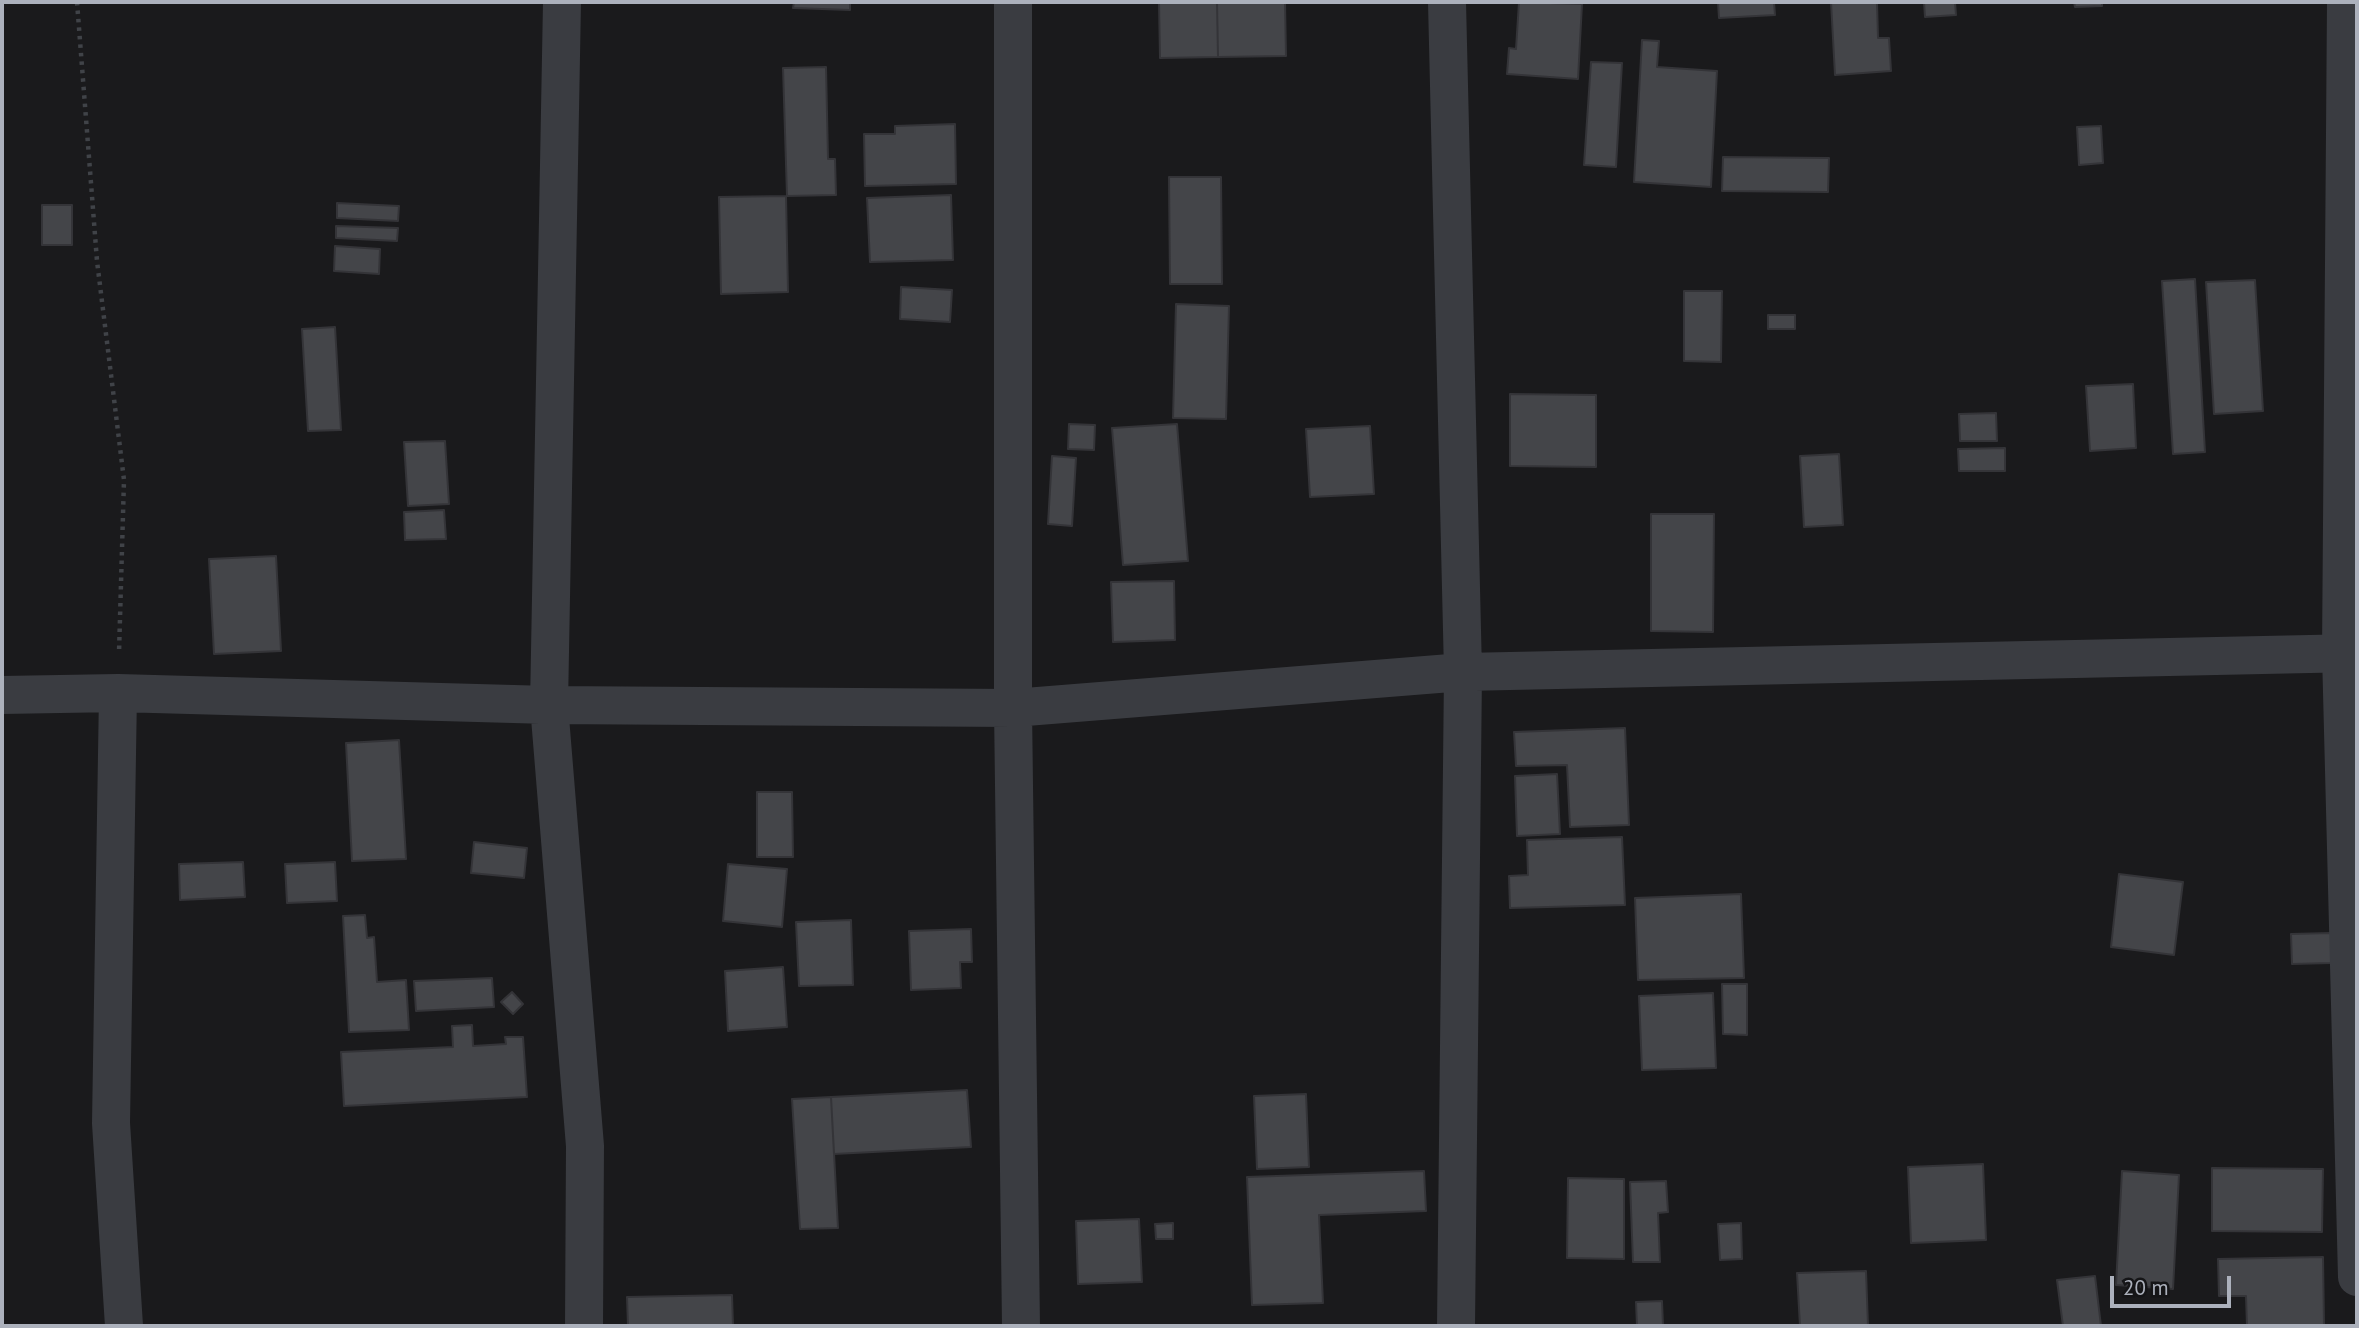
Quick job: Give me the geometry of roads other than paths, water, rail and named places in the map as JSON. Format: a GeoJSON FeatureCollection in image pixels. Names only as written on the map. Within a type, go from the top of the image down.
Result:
{"type":"FeatureCollection","features":[{"type":"Feature","properties":{"kind":"street"},"geometry":{"type":"LineString","coordinates":[[562,2],[549,705],[585,1146],[584,1326]]}},
{"type":"Feature","properties":{"kind":"street"},"geometry":{"type":"LineString","coordinates":[[1013,2],[1013,708],[1021,1326]]}},
{"type":"Feature","properties":{"kind":"street"},"geometry":{"type":"LineString","coordinates":[[1447,2],[1463,672],[1457,1326]]}},
{"type":"Feature","properties":{"kind":"street"},"geometry":{"type":"LineString","coordinates":[[2346,2],[2349,653],[2357,1277]]}},
{"type":"Feature","properties":{"kind":"street"},"geometry":{"type":"LineString","coordinates":[[2,695],[118,693],[549,705],[1013,708],[1463,672],[2349,653]]}},
{"type":"Feature","properties":{"kind":"street"},"geometry":{"type":"LineString","coordinates":[[118,693],[111,1123],[124,1326]]}}]}
